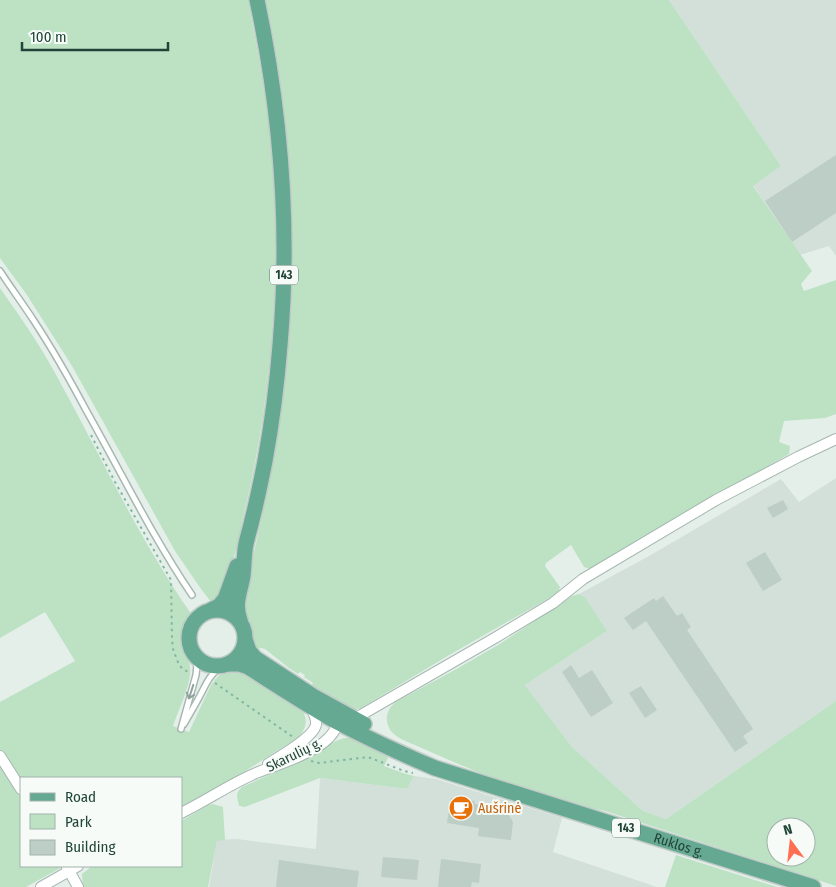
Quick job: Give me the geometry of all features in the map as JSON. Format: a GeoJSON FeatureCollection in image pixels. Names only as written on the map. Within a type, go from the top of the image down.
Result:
{"type":"FeatureCollection","features":[{"type":"Feature","properties":{"kind":"main road","name":"143"},"geometry":{"type":"LineString","coordinates":[[257,0],[270,72],[279,140],[284,224],[283,284],[280,344],[274,403],[264,462],[245,549],[243,576],[237,602],[237,611],[245,631],[246,642],[249,651],[255,658],[333,707],[395,741],[487,783]]}},
{"type":"Feature","properties":{"kind":"main road","name":"143"},"geometry":{"type":"LineString","coordinates":[[245,549],[225,598],[219,606],[204,613],[192,624],[189,640],[190,648],[194,655],[206,664],[214,666],[238,664],[248,667],[310,706],[386,746],[436,768],[487,783]]}},
{"type":"Feature","properties":{"kind":"main road"},"geometry":{"type":"LineString","coordinates":[[211,610],[227,611],[240,620]]}},
{"type":"Feature","properties":{"kind":"main road"},"geometry":{"type":"LineString","coordinates":[[225,665],[235,661],[240,656],[246,642]]}},
{"type":"Feature","properties":{"kind":"main road","name":"Ruklos g."},"geometry":{"type":"LineString","coordinates":[[487,783],[813,887]]}},
{"type":"Feature","properties":{"kind":"street"},"geometry":{"type":"LineString","coordinates":[[354,719],[493,639],[552,602],[583,579],[716,500],[798,456],[836,440]]}},
{"type":"Feature","properties":{"kind":"street","name":"Skarulių g."},"geometry":{"type":"LineString","coordinates":[[255,774],[308,737],[313,731],[316,723],[315,714],[310,706]]}},
{"type":"Feature","properties":{"kind":"street"},"geometry":{"type":"LineString","coordinates":[[333,707],[337,714],[338,722]]}},
{"type":"Feature","properties":{"kind":"street","name":"Skarulių g."},"geometry":{"type":"LineString","coordinates":[[182,812],[255,774],[289,761],[322,743],[333,732],[338,722]]}},
{"type":"Feature","properties":{"kind":"street"},"geometry":{"type":"LineString","coordinates":[[0,756],[20,787]]}},
{"type":"Feature","properties":{"kind":"street"},"geometry":{"type":"LineString","coordinates":[[41,887],[71,867],[78,887]]}},
{"type":"Feature","properties":{"kind":"lane"},"geometry":{"type":"LineString","coordinates":[[0,271],[56,356],[147,523],[192,595]]}},
{"type":"Feature","properties":{"kind":"lane"},"geometry":{"type":"LineString","coordinates":[[194,655],[197,665],[196,675],[181,729],[213,672],[225,665]]}},
{"type":"Feature","properties":{"kind":"shaded area"},"geometry":{"type":"Polygon","coordinates":[[[669,0],[836,0],[836,256],[829,246],[800,255],[753,185],[781,166],[669,0]]]}},
{"type":"Feature","properties":{"kind":"shaded area"},"geometry":{"type":"Polygon","coordinates":[[[836,478],[836,701],[666,819],[643,811],[572,747],[525,685],[607,631],[585,597],[579,594],[649,556],[781,479],[799,502],[836,478]]]}},
{"type":"Feature","properties":{"kind":"shaded area"},"geometry":{"type":"Polygon","coordinates":[[[414,776],[436,779],[562,818],[553,852],[657,887],[209,887],[217,840],[237,839],[316,849],[320,778],[407,789],[414,776]]]}},
{"type":"Feature","properties":{"kind":"green space"},"geometry":{"type":"Polygon","coordinates":[[[0,0],[248,0],[265,95],[273,176],[275,274],[273,324],[262,422],[239,539],[228,575],[218,595],[211,602],[175,551],[72,366],[27,295],[0,258],[0,0]]]}},
{"type":"Feature","properties":{"kind":"green space"},"geometry":{"type":"Polygon","coordinates":[[[266,0],[669,0],[781,166],[753,186],[812,271],[801,284],[804,291],[836,280],[836,414],[825,418],[784,421],[779,442],[790,446],[789,454],[590,569],[584,567],[571,545],[546,563],[545,566],[560,587],[558,593],[361,708],[354,710],[347,709],[312,685],[313,683],[304,677],[305,675],[300,672],[298,674],[265,649],[257,649],[245,615],[244,597],[267,494],[281,416],[292,292],[291,195],[288,146],[275,48],[266,0]]]}},
{"type":"Feature","properties":{"kind":"green space"},"geometry":{"type":"Polygon","coordinates":[[[0,288],[48,360],[136,525],[172,586],[192,615],[186,624],[183,639],[190,666],[189,680],[173,726],[189,732],[211,685],[220,675],[231,672],[241,673],[262,682],[299,706],[306,722],[304,729],[299,737],[236,777],[182,806],[182,777],[20,777],[20,867],[62,867],[26,887],[0,887],[0,702],[75,661],[45,612],[0,638],[0,288]]]}},
{"type":"Feature","properties":{"kind":"green space"},"geometry":{"type":"Polygon","coordinates":[[[579,594],[585,597],[607,631],[525,685],[572,747],[643,811],[666,819],[836,701],[836,886],[777,867],[816,867],[816,817],[766,817],[766,863],[605,811],[535,793],[406,742],[391,731],[387,723],[387,714],[397,701],[498,645],[572,596],[579,594]]]}},
{"type":"Feature","properties":{"kind":"green space"},"geometry":{"type":"Polygon","coordinates":[[[344,738],[356,739],[386,755],[388,758],[384,766],[414,776],[407,789],[320,778],[245,807],[239,806],[237,796],[242,787],[344,738]]]}},
{"type":"Feature","properties":{"kind":"green space"},"geometry":{"type":"Polygon","coordinates":[[[213,804],[223,807],[225,840],[217,841],[208,887],[83,887],[82,874],[91,867],[182,867],[182,820],[213,804]]]}},
{"type":"Feature","properties":{"kind":"green space"},"geometry":{"type":"Polygon","coordinates":[[[676,855],[777,887],[665,887],[676,855]]]}},
{"type":"Feature","properties":{"kind":"building"},"geometry":{"type":"Polygon","coordinates":[[[836,155],[836,213],[792,242],[765,201],[836,155]]]}},
{"type":"Feature","properties":{"kind":"building"},"geometry":{"type":"Polygon","coordinates":[[[783,500],[788,509],[773,518],[767,508],[783,500]]]}},
{"type":"Feature","properties":{"kind":"building"},"geometry":{"type":"Polygon","coordinates":[[[765,552],[782,580],[763,591],[746,563],[765,552]]]}},
{"type":"Feature","properties":{"kind":"building"},"geometry":{"type":"Polygon","coordinates":[[[663,596],[677,616],[682,613],[691,627],[687,630],[753,729],[743,736],[748,743],[735,752],[646,621],[633,630],[624,618],[654,598],[656,601],[663,596]]]}},
{"type":"Feature","properties":{"kind":"building"},"geometry":{"type":"Polygon","coordinates":[[[571,665],[579,678],[592,670],[613,703],[591,717],[562,672],[571,665]]]}},
{"type":"Feature","properties":{"kind":"building"},"geometry":{"type":"Polygon","coordinates":[[[641,686],[657,710],[645,718],[629,693],[641,686]]]}},
{"type":"Feature","properties":{"kind":"building"},"geometry":{"type":"Polygon","coordinates":[[[451,798],[475,801],[474,804],[502,803],[502,812],[507,812],[513,822],[511,840],[478,836],[479,828],[447,823],[451,798]]]}},
{"type":"Feature","properties":{"kind":"building"},"geometry":{"type":"Polygon","coordinates":[[[383,857],[419,860],[417,880],[381,877],[383,857]]]}},
{"type":"Feature","properties":{"kind":"building"},"geometry":{"type":"Polygon","coordinates":[[[441,859],[481,864],[479,883],[472,882],[471,887],[438,887],[441,859]]]}},
{"type":"Feature","properties":{"kind":"building"},"geometry":{"type":"Polygon","coordinates":[[[279,860],[359,871],[357,887],[276,887],[279,860]]]}},
{"type":"Feature","properties":{"kind":"place","name":"Aušrinė"},"geometry":{"type":"Point","coordinates":[461,808]}}]}
